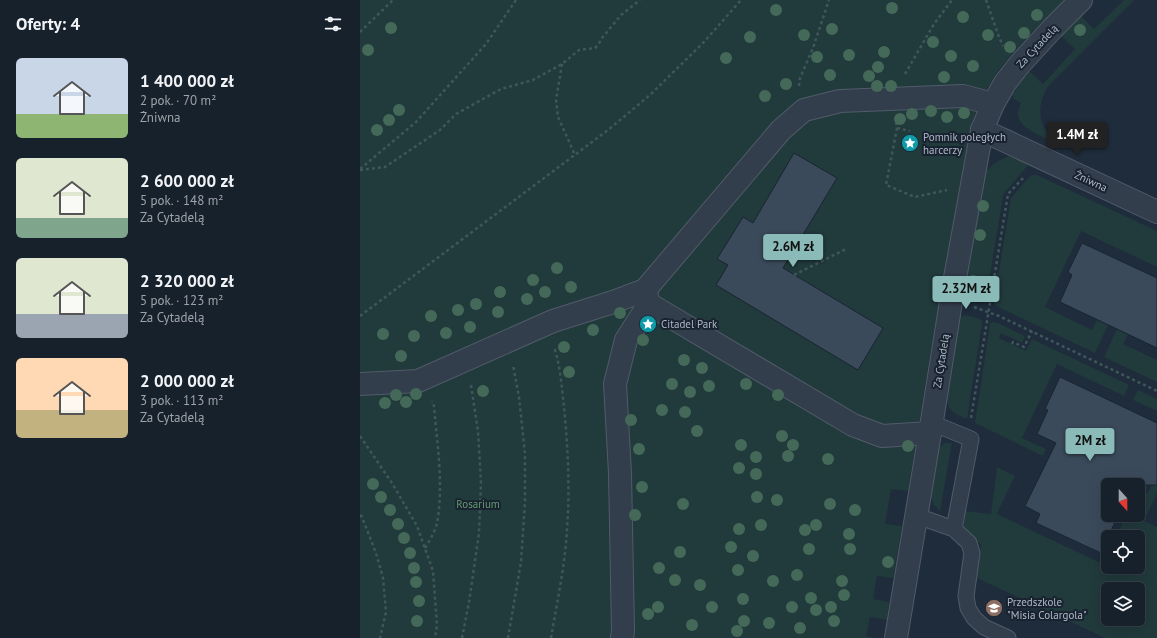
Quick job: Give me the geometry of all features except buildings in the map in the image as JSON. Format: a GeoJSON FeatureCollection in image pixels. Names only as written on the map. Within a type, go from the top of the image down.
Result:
{"type":"FeatureCollection","features":[{"type":"Feature","properties":{"kind":"street","name":"Za Cytadelą"},"geometry":{"type":"LineString","coordinates":[[896,638],[951,299],[982,130],[993,104],[1005,83],[1018,65],[1081,0]]}},
{"type":"Feature","properties":{"kind":"street"},"geometry":{"type":"LineString","coordinates":[[622,638],[620,473],[615,384],[626,340],[647,297],[781,130],[804,110],[840,101],[962,96],[993,104]]}},
{"type":"Feature","properties":{"kind":"street","name":"Żniwna"},"geometry":{"type":"LineString","coordinates":[[982,130],[1157,212]]}},
{"type":"Feature","properties":{"kind":"street"},"geometry":{"type":"LineString","coordinates":[[360,384],[418,381],[546,324],[647,297],[853,425],[882,436],[931,428]]}},
{"type":"Feature","properties":{"kind":"lane"},"geometry":{"type":"LineString","coordinates":[[931,428],[961,435],[970,439],[954,529]]}},
{"type":"Feature","properties":{"kind":"lane"},"geometry":{"type":"LineString","coordinates":[[917,516],[954,529],[969,543],[972,553],[966,596],[968,608],[974,618],[984,627],[1008,638]]}},
{"type":"Feature","properties":{"kind":"path"},"geometry":{"type":"LineString","coordinates":[[360,32],[393,0]]}},
{"type":"Feature","properties":{"kind":"path"},"geometry":{"type":"LineString","coordinates":[[360,169],[416,122],[486,44],[516,0]]}},
{"type":"Feature","properties":{"kind":"path"},"geometry":{"type":"LineString","coordinates":[[360,169],[385,167],[440,130],[456,114],[501,89],[533,80],[562,64],[579,50],[595,48],[621,15],[640,0]]}},
{"type":"Feature","properties":{"kind":"path"},"geometry":{"type":"LineString","coordinates":[[360,316],[608,130],[650,95],[704,42],[741,0]]}},
{"type":"Feature","properties":{"kind":"path"},"geometry":{"type":"LineString","coordinates":[[796,116],[800,78],[813,48],[828,0]]}},
{"type":"Feature","properties":{"kind":"path"},"geometry":{"type":"LineString","coordinates":[[952,0],[934,24],[891,99],[897,128],[886,185],[915,197],[971,184]]}},
{"type":"Feature","properties":{"kind":"path"},"geometry":{"type":"LineString","coordinates":[[986,0],[999,37],[1005,48],[1018,65]]}},
{"type":"Feature","properties":{"kind":"path"},"geometry":{"type":"LineString","coordinates":[[562,64],[556,100],[558,117],[575,155]]}},
{"type":"Feature","properties":{"kind":"path"},"geometry":{"type":"LineString","coordinates":[[897,128],[910,131]]}},
{"type":"Feature","properties":{"kind":"path"},"geometry":{"type":"LineString","coordinates":[[961,435],[971,420],[1008,194],[1027,174]]}},
{"type":"Feature","properties":{"kind":"path"},"geometry":{"type":"LineString","coordinates":[[794,275],[846,249]]}},
{"type":"Feature","properties":{"kind":"path"},"geometry":{"type":"LineString","coordinates":[[951,299],[989,312],[1032,331],[1157,391]]}},
{"type":"Feature","properties":{"kind":"path"},"geometry":{"type":"LineString","coordinates":[[546,324],[555,350],[562,387],[567,437],[569,488],[563,569],[551,638]]}},
{"type":"Feature","properties":{"kind":"path"},"geometry":{"type":"LineString","coordinates":[[1012,344],[1013,342],[1024,347],[1032,331]]}},
{"type":"Feature","properties":{"kind":"path"},"geometry":{"type":"LineString","coordinates":[[504,343],[514,368],[520,397],[525,462],[525,502],[521,562],[508,638]]}},
{"type":"Feature","properties":{"kind":"path"},"geometry":{"type":"LineString","coordinates":[[462,638],[479,533],[482,483],[478,431],[466,360]]}},
{"type":"Feature","properties":{"kind":"path"},"geometry":{"type":"LineString","coordinates":[[425,549],[432,538],[439,503],[439,473],[434,406],[427,377]]}},
{"type":"Feature","properties":{"kind":"path"},"geometry":{"type":"LineString","coordinates":[[360,436],[396,489],[417,526],[433,571],[437,625],[435,638]]}},
{"type":"Feature","properties":{"kind":"path"},"geometry":{"type":"LineString","coordinates":[[360,515],[376,553],[383,578],[386,612],[380,638]]}},
{"type":"Feature","properties":{"kind":"green space","name":"Citadel Park"},"geometry":{"type":"Polygon","coordinates":[[[360,0],[1065,0],[1004,63],[988,87],[970,129],[933,337],[908,491],[891,489],[885,524],[902,526],[893,578],[877,576],[873,599],[889,602],[887,620],[870,617],[866,636],[875,638],[360,638],[360,0]]]}},
{"type":"Feature","properties":{"kind":"green space"},"geometry":{"type":"Polygon","coordinates":[[[1124,0],[1134,0],[1046,89],[1040,111],[1042,122],[1044,127],[1059,144],[1040,136],[1027,128],[1019,118],[1018,111],[1021,103],[1014,99],[1012,95],[1029,71],[1043,84],[1075,49],[1061,36],[1081,16],[1094,29],[1124,0]]]}},
{"type":"Feature","properties":{"kind":"green space"},"geometry":{"type":"Polygon","coordinates":[[[1010,156],[1020,157],[1031,162],[1003,196],[986,300],[984,301],[970,295],[965,289],[985,173],[996,162],[1010,156]]]}},
{"type":"Feature","properties":{"kind":"green space"},"geometry":{"type":"Polygon","coordinates":[[[1037,175],[1157,231],[1157,267],[1081,231],[1045,307],[1092,330],[1097,320],[1108,325],[1095,353],[994,305],[1011,198],[1029,177],[1037,175]]]}},
{"type":"Feature","properties":{"kind":"green space"},"geometry":{"type":"Polygon","coordinates":[[[962,316],[978,318],[982,321],[967,419],[950,409],[947,397],[960,318],[962,316]]]}},
{"type":"Feature","properties":{"kind":"green space"},"geometry":{"type":"Polygon","coordinates":[[[992,322],[998,323],[1025,336],[1022,343],[1001,333],[999,338],[1026,351],[1032,339],[1129,385],[1124,396],[1057,364],[1022,438],[1046,449],[1043,456],[975,423],[990,324],[992,322]]]}},
{"type":"Feature","properties":{"kind":"green space"},"geometry":{"type":"Polygon","coordinates":[[[1117,329],[1128,334],[1123,344],[1157,360],[1157,382],[1104,357],[1117,329]]]}},
{"type":"Feature","properties":{"kind":"green space"},"geometry":{"type":"Polygon","coordinates":[[[1138,390],[1157,399],[1157,411],[1133,400],[1138,390]]]}},
{"type":"Feature","properties":{"kind":"green space"},"geometry":{"type":"Polygon","coordinates":[[[946,443],[952,443],[940,511],[934,505],[931,498],[939,449],[946,443]]]}},
{"type":"Feature","properties":{"kind":"green space"},"geometry":{"type":"Polygon","coordinates":[[[997,467],[1015,476],[997,514],[1101,563],[1101,574],[1145,574],[1145,530],[1119,530],[1123,522],[1145,521],[1157,527],[1157,638],[1105,638],[977,578],[981,545],[963,529],[965,511],[991,514],[997,467]]]}},
{"type":"Feature","properties":{"kind":"green space"},"geometry":{"type":"Polygon","coordinates":[[[1153,482],[1157,484],[1157,493],[1145,519],[1145,492],[1148,493],[1153,482]]]}},
{"type":"Feature","properties":{"kind":"place","name":"Pomnik poległych harcerzy"},"geometry":{"type":"Point","coordinates":[910,143]}},
{"type":"Feature","properties":{"kind":"place","name":"Citadel Park"},"geometry":{"type":"Point","coordinates":[648,324]}},
{"type":"Feature","properties":{"kind":"place","name":"Przedszkole \"Misia Colargola\""},"geometry":{"type":"Point","coordinates":[994,608]}},
{"type":"Feature","properties":{"kind":"park label","name":"Rosarium"},"geometry":{"type":"Point","coordinates":[478,504]}}]}
